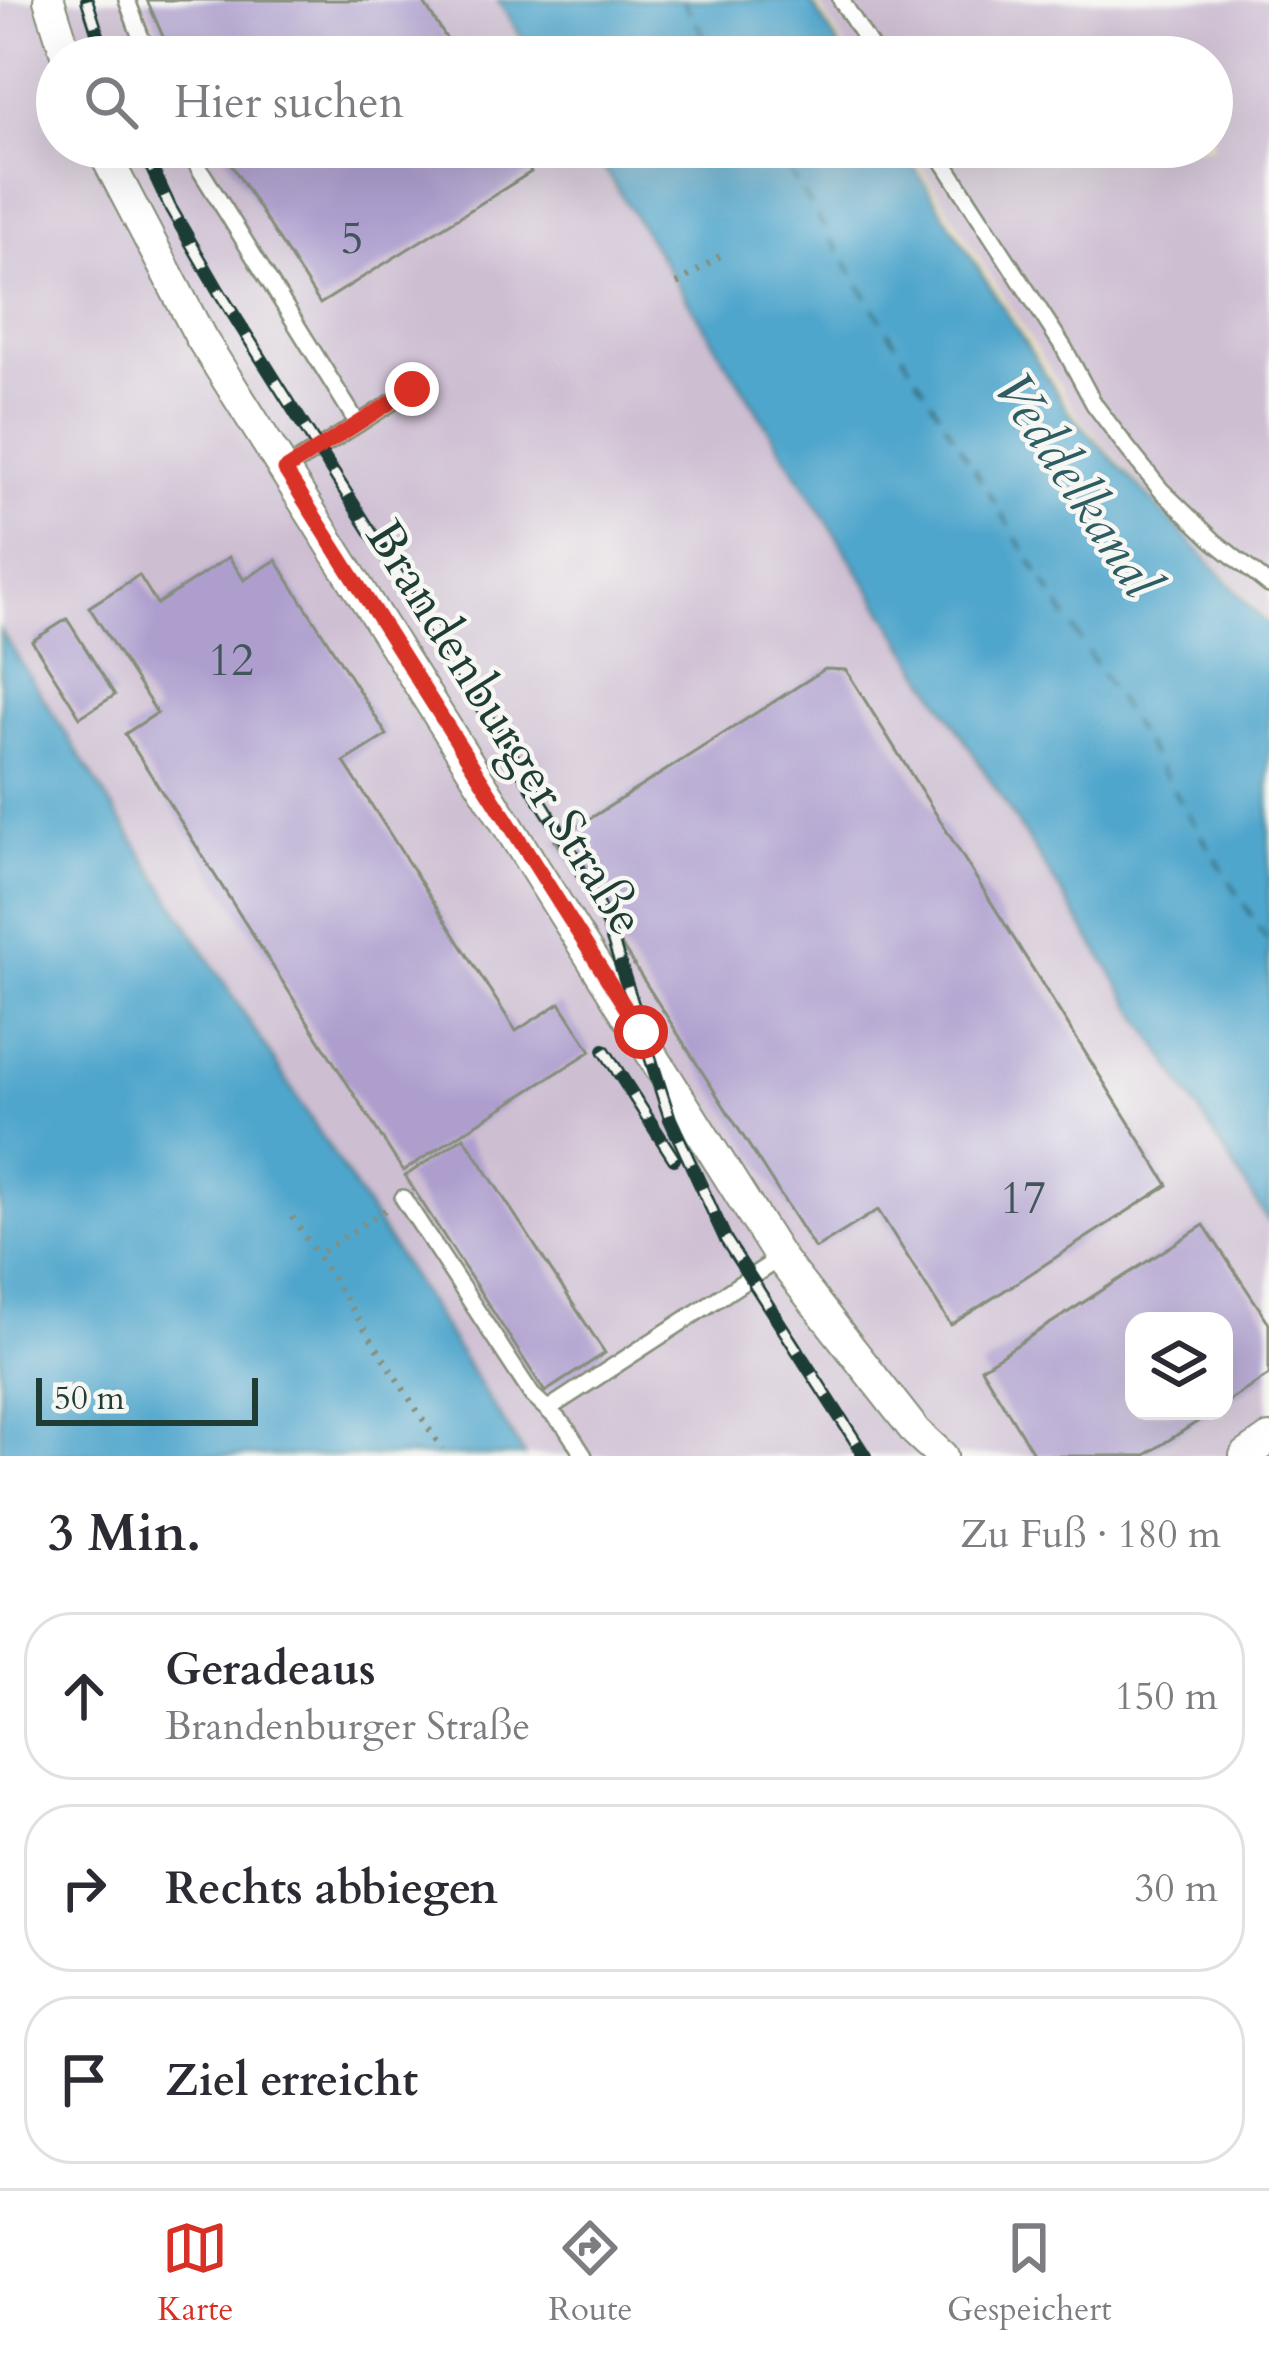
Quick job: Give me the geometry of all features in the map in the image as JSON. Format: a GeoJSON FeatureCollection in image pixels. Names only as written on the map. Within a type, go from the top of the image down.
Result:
{"type":"FeatureCollection","features":[{"type":"Feature","properties":{"kind":"street"},"geometry":{"type":"LineString","coordinates":[[49,0],[60,36]]}},
{"type":"Feature","properties":{"kind":"street","name":"Brandenburger Straße"},"geometry":{"type":"LineString","coordinates":[[112,168],[201,338],[780,1258],[916,1432],[942,1456]]}},
{"type":"Feature","properties":{"kind":"street"},"geometry":{"type":"LineString","coordinates":[[1245,1456],[1269,1439]]}},
{"type":"Feature","properties":{"kind":"lane"},"geometry":{"type":"LineString","coordinates":[[127,0],[140,36]]}},
{"type":"Feature","properties":{"kind":"lane"},"geometry":{"type":"LineString","coordinates":[[841,0],[864,36]]}},
{"type":"Feature","properties":{"kind":"lane"},"geometry":{"type":"LineString","coordinates":[[199,168],[358,424]]}},
{"type":"Feature","properties":{"kind":"lane"},"geometry":{"type":"LineString","coordinates":[[948,168],[1064,348],[1094,404],[1128,449],[1161,490],[1214,542],[1269,585]]}},
{"type":"Feature","properties":{"kind":"lane"},"geometry":{"type":"LineString","coordinates":[[285,470],[412,389]]}},
{"type":"Feature","properties":{"kind":"lane"},"geometry":{"type":"LineString","coordinates":[[403,1198],[532,1395],[584,1456]]}},
{"type":"Feature","properties":{"kind":"lane"},"geometry":{"type":"LineString","coordinates":[[548,1409],[780,1258]]}},
{"type":"Feature","properties":{"kind":"path"},"geometry":{"type":"LineString","coordinates":[[677,284],[726,252]]}},
{"type":"Feature","properties":{"kind":"path"},"geometry":{"type":"LineString","coordinates":[[317,1255],[403,1198]]}},
{"type":"Feature","properties":{"kind":"path"},"geometry":{"type":"LineString","coordinates":[[292,1216],[442,1449]]}},
{"type":"Feature","properties":{"kind":"shaded area"},"geometry":{"type":"Polygon","coordinates":[[[0,0],[498,0],[521,36],[36,36],[36,168],[604,168],[1269,1222],[1269,1456],[525,1456],[0,630],[0,0]]]}},
{"type":"Feature","properties":{"kind":"shaded area"},"geometry":{"type":"Polygon","coordinates":[[[816,0],[1269,0],[1269,619],[1077,414],[922,168],[1233,168],[1233,36],[839,36],[816,0]]]}},
{"type":"Feature","properties":{"kind":"water"},"geometry":{"type":"Polygon","coordinates":[[[498,0],[810,0],[833,36],[521,36],[498,0]]]}},
{"type":"Feature","properties":{"kind":"water","name":"Veddelkanal"},"geometry":{"type":"Polygon","coordinates":[[[604,168],[915,168],[1069,412],[1269,626],[1269,1222],[604,168]]]}},
{"type":"Feature","properties":{"kind":"water"},"geometry":{"type":"Polygon","coordinates":[[[0,630],[525,1456],[0,1456],[0,630]]]}},
{"type":"Feature","properties":{"kind":"building"},"geometry":{"type":"Polygon","coordinates":[[[147,0],[422,0],[445,36],[163,36],[147,0]]]}},
{"type":"Feature","properties":{"kind":"building"},"geometry":{"type":"Polygon","coordinates":[[[233,168],[529,168],[531,172],[320,304],[233,168]]]}},
{"type":"Feature","properties":{"kind":"building"},"geometry":{"type":"Polygon","coordinates":[[[229,557],[244,580],[276,560],[387,735],[344,762],[516,1031],[560,1003],[591,1051],[403,1171],[125,734],[157,713],[89,607],[139,575],[157,604],[229,557]]]}},
{"type":"Feature","properties":{"kind":"building"},"geometry":{"type":"Polygon","coordinates":[[[67,619],[115,695],[80,717],[32,641],[67,619]]]}},
{"type":"Feature","properties":{"kind":"building"},"geometry":{"type":"Polygon","coordinates":[[[825,669],[846,670],[1168,1185],[951,1325],[878,1210],[815,1249],[555,841],[825,669]]]}},
{"type":"Feature","properties":{"kind":"building"},"geometry":{"type":"Polygon","coordinates":[[[464,1137],[605,1353],[545,1392],[405,1176],[464,1137]]]}},
{"type":"Feature","properties":{"kind":"building"},"geometry":{"type":"Polygon","coordinates":[[[1204,1225],[1269,1323],[1269,1375],[1233,1398],[1233,1312],[1125,1312],[1125,1420],[1200,1420],[1144,1456],[1035,1456],[981,1368],[1204,1225]]]}},
{"type":"Feature","properties":{"kind":"ferry route"},"geometry":{"type":"LineString","coordinates":[[682,0],[705,36]]}},
{"type":"Feature","properties":{"kind":"ferry route"},"geometry":{"type":"LineString","coordinates":[[787,168],[1269,944]]}},
{"type":"Feature","properties":{"kind":"railway"},"geometry":{"type":"LineString","coordinates":[[87,0],[98,36]]}},
{"type":"Feature","properties":{"kind":"railway"},"geometry":{"type":"LineString","coordinates":[[152,168],[218,290],[567,843],[608,926],[670,1119],[726,1240],[865,1456]]}},
{"type":"Feature","properties":{"kind":"railway"},"geometry":{"type":"LineString","coordinates":[[604,1050],[674,1159]]}},
{"type":"Feature","properties":{"kind":"route"},"geometry":{"type":"LineString","coordinates":[[412,389],[285,470],[641,1032]]}}]}
